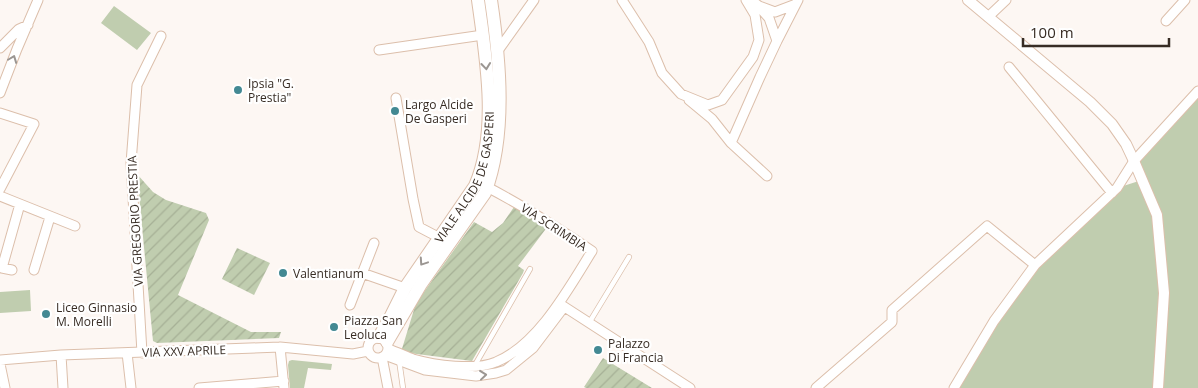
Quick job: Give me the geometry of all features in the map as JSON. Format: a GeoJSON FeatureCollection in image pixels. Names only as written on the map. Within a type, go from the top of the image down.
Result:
{"type":"FeatureCollection","features":[{"type":"Feature","properties":{"kind":"main road","name":"VIALE ALCIDE DE GASPERI"},"geometry":{"type":"LineString","coordinates":[[384,348],[391,316],[405,288],[475,186],[480,174],[488,135],[488,113],[487,76],[478,0]]}},
{"type":"Feature","properties":{"kind":"main road","name":"VIALE ALCIDE DE GASPERI"},"geometry":{"type":"LineString","coordinates":[[384,348],[421,284],[487,187],[496,151],[499,90],[491,0]]}},
{"type":"Feature","properties":{"kind":"street"},"geometry":{"type":"LineString","coordinates":[[1,89],[38,0]]}},
{"type":"Feature","properties":{"kind":"street"},"geometry":{"type":"LineString","coordinates":[[497,52],[534,0]]}},
{"type":"Feature","properties":{"kind":"street"},"geometry":{"type":"LineString","coordinates":[[622,0],[649,42],[662,73],[681,94],[712,119],[731,143],[767,176]]}},
{"type":"Feature","properties":{"kind":"street"},"geometry":{"type":"LineString","coordinates":[[681,94],[708,104],[722,100],[753,57],[759,40],[755,15],[746,0]]}},
{"type":"Feature","properties":{"kind":"street"},"geometry":{"type":"LineString","coordinates":[[752,0],[769,18],[777,40]]}},
{"type":"Feature","properties":{"kind":"street"},"geometry":{"type":"LineString","coordinates":[[968,0],[1090,102],[1112,124],[1126,144],[1157,215],[1164,293],[1158,388]]}},
{"type":"Feature","properties":{"kind":"street"},"geometry":{"type":"LineString","coordinates":[[988,17],[1006,0]]}},
{"type":"Feature","properties":{"kind":"street"},"geometry":{"type":"LineString","coordinates":[[1166,21],[1185,0]]}},
{"type":"Feature","properties":{"kind":"street"},"geometry":{"type":"LineString","coordinates":[[731,143],[777,40],[797,2]]}},
{"type":"Feature","properties":{"kind":"street"},"geometry":{"type":"LineString","coordinates":[[759,6],[775,12],[797,2]]}},
{"type":"Feature","properties":{"kind":"street"},"geometry":{"type":"LineString","coordinates":[[0,48],[19,29],[28,25]]}},
{"type":"Feature","properties":{"kind":"street"},"geometry":{"type":"LineString","coordinates":[[379,50],[483,35]]}},
{"type":"Feature","properties":{"kind":"street","name":"VIA GREGORIO PRESTIA"},"geometry":{"type":"LineString","coordinates":[[142,353],[130,164],[137,85],[161,36]]}},
{"type":"Feature","properties":{"kind":"street"},"geometry":{"type":"LineString","coordinates":[[1009,67],[1112,193]]}},
{"type":"Feature","properties":{"kind":"street"},"geometry":{"type":"LineString","coordinates":[[954,388],[994,321],[1035,265],[1117,188],[1134,161],[1198,92]]}},
{"type":"Feature","properties":{"kind":"street"},"geometry":{"type":"LineString","coordinates":[[396,98],[419,227],[440,238]]}},
{"type":"Feature","properties":{"kind":"street"},"geometry":{"type":"LineString","coordinates":[[0,113],[34,124],[0,189]]}},
{"type":"Feature","properties":{"kind":"street","name":"VIA SCRIMBIA"},"geometry":{"type":"LineString","coordinates":[[487,187],[550,223],[592,251],[562,305]]}},
{"type":"Feature","properties":{"kind":"street"},"geometry":{"type":"LineString","coordinates":[[0,196],[75,226]]}},
{"type":"Feature","properties":{"kind":"street"},"geometry":{"type":"LineString","coordinates":[[12,270],[2,268],[20,204]]}},
{"type":"Feature","properties":{"kind":"street"},"geometry":{"type":"LineString","coordinates":[[34,270],[50,217]]}},
{"type":"Feature","properties":{"kind":"street"},"geometry":{"type":"LineString","coordinates":[[816,388],[892,322],[892,310],[987,226],[1035,265]]}},
{"type":"Feature","properties":{"kind":"street"},"geometry":{"type":"LineString","coordinates":[[350,305],[374,243]]}},
{"type":"Feature","properties":{"kind":"street"},"geometry":{"type":"LineString","coordinates":[[362,273],[405,288]]}},
{"type":"Feature","properties":{"kind":"street"},"geometry":{"type":"LineString","coordinates":[[562,305],[690,388]]}},
{"type":"Feature","properties":{"kind":"street"},"geometry":{"type":"LineString","coordinates":[[384,348],[379,358],[372,356],[368,351],[372,339],[384,348],[399,360],[425,370],[476,376],[496,373],[506,370],[533,348],[562,305]]}},
{"type":"Feature","properties":{"kind":"street"},"geometry":{"type":"LineString","coordinates":[[384,348],[413,359],[448,365],[474,366],[495,363],[512,354],[562,305]]}},
{"type":"Feature","properties":{"kind":"street"},"geometry":{"type":"LineString","coordinates":[[198,388],[284,384],[280,347]]}},
{"type":"Feature","properties":{"kind":"street","name":"VIA XXV APRILE"},"geometry":{"type":"LineString","coordinates":[[0,360],[61,355],[280,347],[353,354],[368,351]]}},
{"type":"Feature","properties":{"kind":"street"},"geometry":{"type":"LineString","coordinates":[[384,348],[388,388]]}},
{"type":"Feature","properties":{"kind":"street"},"geometry":{"type":"LineString","coordinates":[[127,354],[131,388]]}},
{"type":"Feature","properties":{"kind":"street"},"geometry":{"type":"LineString","coordinates":[[61,355],[63,388]]}},
{"type":"Feature","properties":{"kind":"street"},"geometry":{"type":"LineString","coordinates":[[0,364],[5,388]]}},
{"type":"Feature","properties":{"kind":"lane"},"geometry":{"type":"LineString","coordinates":[[589,323],[629,258]]}},
{"type":"Feature","properties":{"kind":"lane"},"geometry":{"type":"LineString","coordinates":[[474,366],[530,269]]}},
{"type":"Feature","properties":{"kind":"lane"},"geometry":{"type":"LineString","coordinates":[[399,360],[403,388]]}},
{"type":"Feature","properties":{"kind":"green space"},"geometry":{"type":"Polygon","coordinates":[[[114,6],[151,33],[137,50],[101,23],[114,6]]]}},
{"type":"Feature","properties":{"kind":"green space"},"geometry":{"type":"Polygon","coordinates":[[[1198,91],[1198,388],[954,388],[1035,265],[1117,188],[1142,180],[1134,161],[1198,91]]]}},
{"type":"Feature","properties":{"kind":"green space"},"geometry":{"type":"Polygon","coordinates":[[[137,174],[153,192],[166,200],[206,213],[209,220],[178,295],[251,332],[281,332],[279,338],[157,343],[153,341],[137,174]]]}},
{"type":"Feature","properties":{"kind":"green space"},"geometry":{"type":"Polygon","coordinates":[[[514,207],[548,226],[518,266],[524,270],[523,273],[472,361],[401,352],[416,303],[474,222],[492,232],[503,223],[514,207]]]}},
{"type":"Feature","properties":{"kind":"green space"},"geometry":{"type":"Polygon","coordinates":[[[237,248],[270,263],[254,295],[222,279],[237,248]]]}},
{"type":"Feature","properties":{"kind":"green space"},"geometry":{"type":"Polygon","coordinates":[[[30,290],[31,311],[0,313],[0,292],[30,290]]]}},
{"type":"Feature","properties":{"kind":"green space"},"geometry":{"type":"Polygon","coordinates":[[[603,358],[652,388],[584,387],[603,358]]]}},
{"type":"Feature","properties":{"kind":"green space"},"geometry":{"type":"Polygon","coordinates":[[[289,361],[332,364],[331,370],[308,368],[304,388],[290,388],[288,365],[289,361]]]}},
{"type":"Feature","properties":{"kind":"place","name":"Ipsia \"G. Prestia\""},"geometry":{"type":"Point","coordinates":[238,90]}},
{"type":"Feature","properties":{"kind":"place","name":"Largo Alcide De Gasperi"},"geometry":{"type":"Point","coordinates":[395,111]}},
{"type":"Feature","properties":{"kind":"place","name":"Valentianum"},"geometry":{"type":"Point","coordinates":[283,273]}},
{"type":"Feature","properties":{"kind":"place","name":"Liceo Ginnasio M. Morelli"},"geometry":{"type":"Point","coordinates":[46,314]}},
{"type":"Feature","properties":{"kind":"place","name":"Piazza San Leoluca"},"geometry":{"type":"Point","coordinates":[334,327]}},
{"type":"Feature","properties":{"kind":"place","name":"Palazzo Di Francia"},"geometry":{"type":"Point","coordinates":[598,350]}}]}
